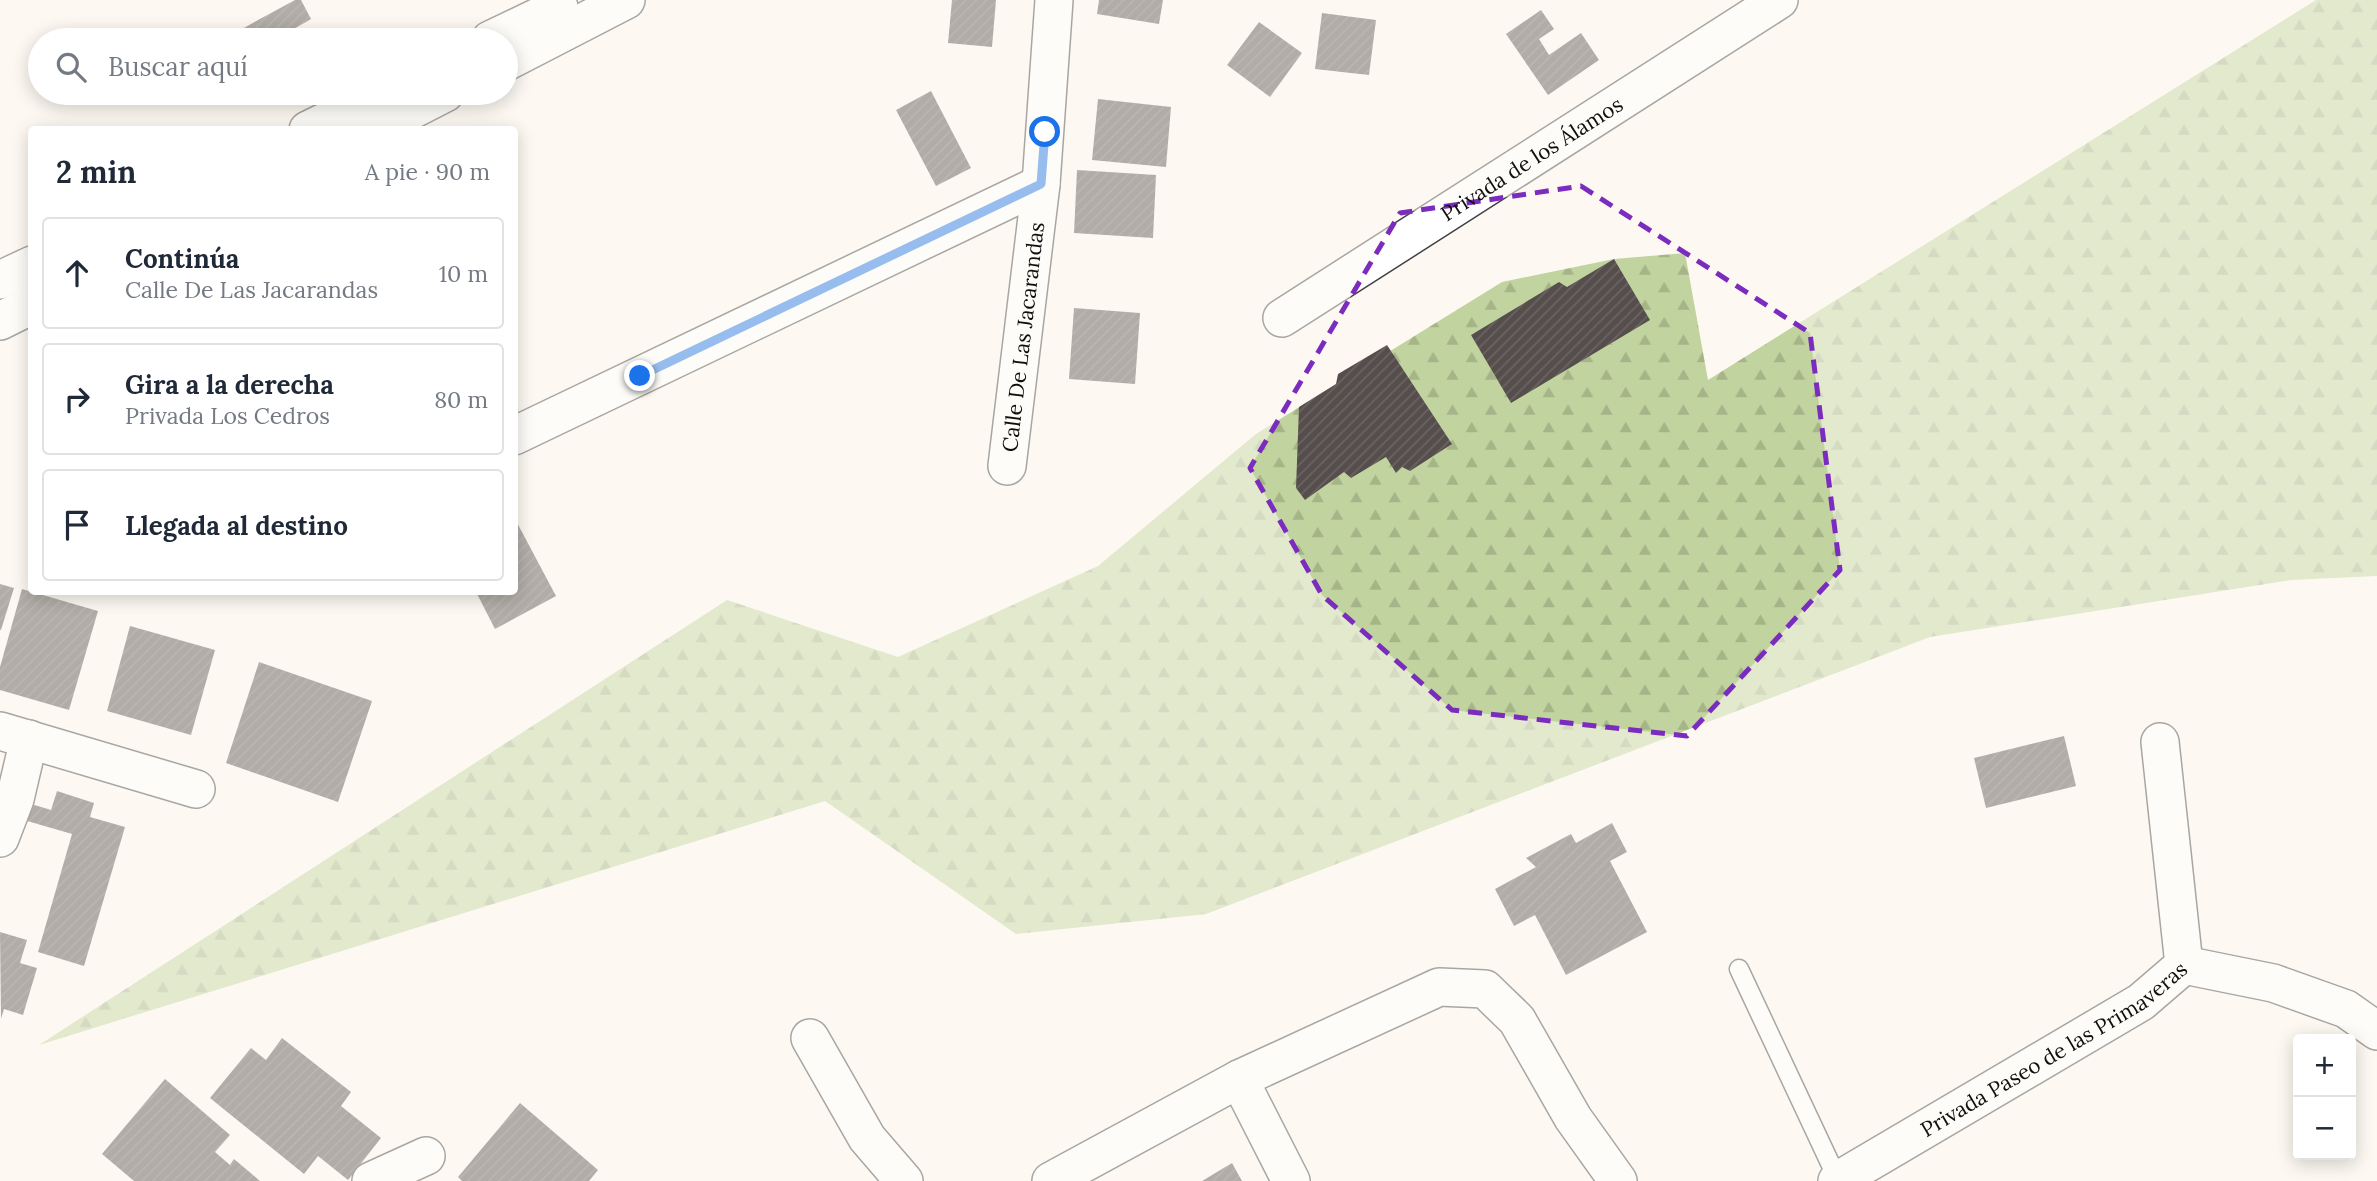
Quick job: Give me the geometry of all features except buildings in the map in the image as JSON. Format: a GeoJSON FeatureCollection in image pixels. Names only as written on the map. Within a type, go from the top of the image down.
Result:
{"type":"FeatureCollection","features":[{"type":"Feature","properties":{"kind":"street"},"geometry":{"type":"LineString","coordinates":[[515,28],[572,0]]}},
{"type":"Feature","properties":{"kind":"street"},"geometry":{"type":"LineString","coordinates":[[518,56],[626,0]]}},
{"type":"Feature","properties":{"kind":"street","name":"Calle De Las Jacarandas"},"geometry":{"type":"LineString","coordinates":[[1007,466],[1041,184],[1054,0]]}},
{"type":"Feature","properties":{"kind":"street","name":"Privada de los Álamos"},"geometry":{"type":"LineString","coordinates":[[1282,318],[1779,0]]}},
{"type":"Feature","properties":{"kind":"street"},"geometry":{"type":"LineString","coordinates":[[316,126],[359,105]]}},
{"type":"Feature","properties":{"kind":"street"},"geometry":{"type":"LineString","coordinates":[[381,126],[422,105]]}},
{"type":"Feature","properties":{"kind":"street"},"geometry":{"type":"LineString","coordinates":[[518,434],[1041,184]]}},
{"type":"Feature","properties":{"kind":"street"},"geometry":{"type":"LineString","coordinates":[[0,280],[28,267]]}},
{"type":"Feature","properties":{"kind":"street"},"geometry":{"type":"LineString","coordinates":[[0,321],[28,307]]}},
{"type":"Feature","properties":{"kind":"street"},"geometry":{"type":"LineString","coordinates":[[0,838],[12,807],[15,735],[196,789]]}},
{"type":"Feature","properties":{"kind":"street","name":"Privada Paseo de las Primaveras"},"geometry":{"type":"LineString","coordinates":[[1838,1181],[2141,1002],[2184,965],[2160,742]]}},
{"type":"Feature","properties":{"kind":"street"},"geometry":{"type":"LineString","coordinates":[[2184,965],[2273,983],[2346,1009],[2377,1031]]}},
{"type":"Feature","properties":{"kind":"street"},"geometry":{"type":"LineString","coordinates":[[1051,1181],[1239,1079],[1439,987],[1485,989],[1517,1020],[1606,1177]]}},
{"type":"Feature","properties":{"kind":"street"},"geometry":{"type":"LineString","coordinates":[[810,1038],[867,1138],[904,1181]]}},
{"type":"Feature","properties":{"kind":"street"},"geometry":{"type":"LineString","coordinates":[[1239,1079],[1292,1181]]}},
{"type":"Feature","properties":{"kind":"street"},"geometry":{"type":"LineString","coordinates":[[371,1181],[426,1156]]}},
{"type":"Feature","properties":{"kind":"lane"},"geometry":{"type":"LineString","coordinates":[[1739,969],[1838,1181]]}},
{"type":"Feature","properties":{"kind":"highlighted area"},"geometry":{"type":"Polygon","coordinates":[[[1581,186],[1810,333],[1840,570],[1687,736],[1452,710],[1322,595],[1250,468],[1400,213],[1581,186]]]}},
{"type":"Feature","properties":{"kind":"green space"},"geometry":{"type":"Polygon","coordinates":[[[2316,0],[2377,0],[2377,576],[2291,580],[1930,637],[1206,914],[1016,934],[825,801],[39,1045],[727,600],[898,657],[1098,566],[1256,434],[1502,282],[1614,259],[1685,253],[1708,380],[2316,0]]]}},
{"type":"Feature","properties":{"kind":"route"},"geometry":{"type":"LineString","coordinates":[[640,376],[1041,184],[1045,132]]}}]}
